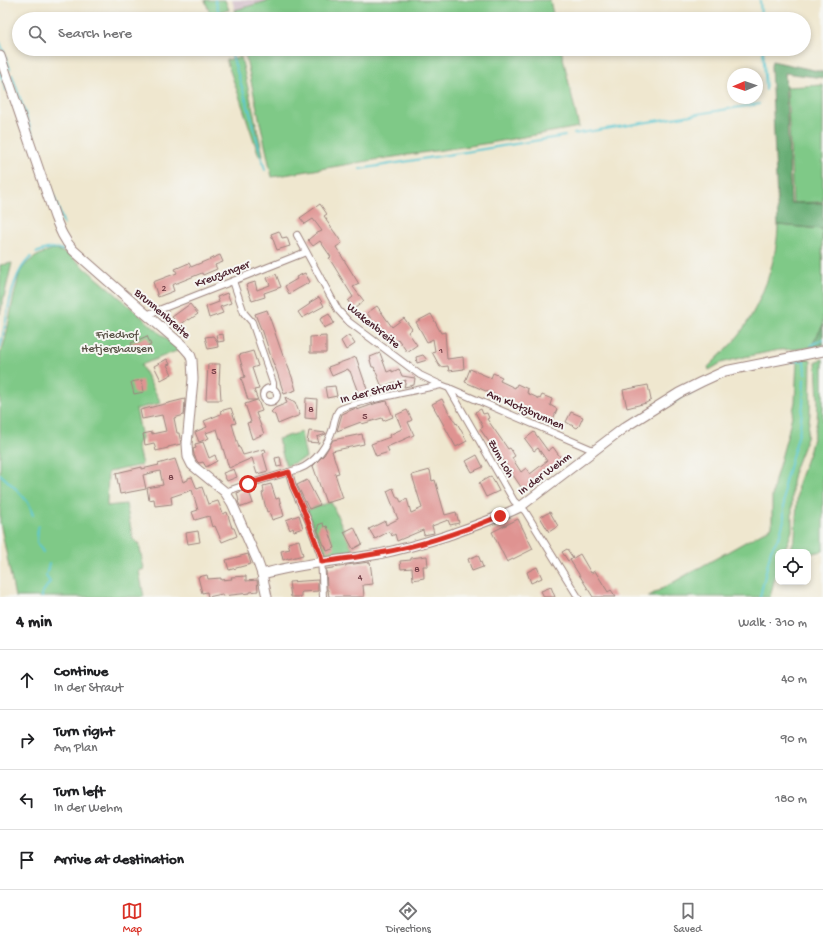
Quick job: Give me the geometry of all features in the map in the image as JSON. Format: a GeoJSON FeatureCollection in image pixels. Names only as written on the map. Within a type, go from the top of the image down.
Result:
{"type":"FeatureCollection","features":[{"type":"Feature","properties":{"kind":"street","name":"Brunnenbreite"},"geometry":{"type":"LineString","coordinates":[[0,56],[55,217],[66,242],[146,315],[182,345],[190,354],[193,368],[193,378],[188,427],[188,457],[192,465],[225,492],[236,510],[262,574],[267,597]]}},
{"type":"Feature","properties":{"kind":"street","name":"Wakenbreite"},"geometry":{"type":"LineString","coordinates":[[297,235],[338,310],[349,322],[420,375],[449,388]]}},
{"type":"Feature","properties":{"kind":"street","name":"Kreuzanger"},"geometry":{"type":"LineString","coordinates":[[146,315],[306,252]]}},
{"type":"Feature","properties":{"kind":"street"},"geometry":{"type":"LineString","coordinates":[[233,281],[244,314],[252,322],[273,382],[273,389]]}},
{"type":"Feature","properties":{"kind":"street","name":"In der Wehm"},"geometry":{"type":"LineString","coordinates":[[262,574],[322,562],[379,554],[424,543],[477,525],[520,507],[625,427],[679,393],[712,376],[725,371],[823,351]]}},
{"type":"Feature","properties":{"kind":"street","name":"In der Straut"},"geometry":{"type":"LineString","coordinates":[[225,492],[305,467],[311,463],[329,438],[338,412],[341,408],[441,385]]}},
{"type":"Feature","properties":{"kind":"street","name":"Am Klotzbrunnen"},"geometry":{"type":"LineString","coordinates":[[449,388],[594,450]]}},
{"type":"Feature","properties":{"kind":"street","name":"Zum Loh"},"geometry":{"type":"LineString","coordinates":[[449,388],[514,501],[525,511],[578,597]]}},
{"type":"Feature","properties":{"kind":"street"},"geometry":{"type":"LineString","coordinates":[[289,472],[293,487],[321,556],[323,597]]}},
{"type":"Feature","properties":{"kind":"shaded area"},"geometry":{"type":"Polygon","coordinates":[[[232,0],[271,0],[235,10],[232,0]]]}},
{"type":"Feature","properties":{"kind":"green space"},"geometry":{"type":"Polygon","coordinates":[[[205,0],[225,0],[229,10],[220,12],[209,12],[205,0]]]}},
{"type":"Feature","properties":{"kind":"green space"},"geometry":{"type":"Polygon","coordinates":[[[271,0],[550,0],[553,12],[235,12],[235,10],[271,0]]]}},
{"type":"Feature","properties":{"kind":"green space"},"geometry":{"type":"Polygon","coordinates":[[[246,56],[563,56],[579,127],[490,143],[272,177],[246,56]]]}},
{"type":"Feature","properties":{"kind":"green space"},"geometry":{"type":"Polygon","coordinates":[[[241,57],[263,155],[259,156],[226,60],[241,57]]]}},
{"type":"Feature","properties":{"kind":"green space"},"geometry":{"type":"Polygon","coordinates":[[[772,61],[823,72],[823,78],[785,73],[791,203],[823,203],[823,241],[822,229],[778,225],[772,61]]]}},
{"type":"Feature","properties":{"kind":"green space"},"geometry":{"type":"Polygon","coordinates":[[[823,85],[823,202],[793,203],[787,87],[823,85]]]}},
{"type":"Feature","properties":{"kind":"green space"},"geometry":{"type":"Polygon","coordinates":[[[778,225],[822,229],[823,325],[811,347],[779,350],[744,357],[721,363],[709,370],[708,367],[742,331],[761,296],[774,258],[778,225]]]}},
{"type":"Feature","properties":{"kind":"green space","name":"Friedhof Hetjershausen"},"geometry":{"type":"Polygon","coordinates":[[[53,249],[68,254],[179,350],[141,365],[161,403],[136,409],[142,438],[137,445],[142,465],[108,472],[107,506],[126,504],[133,539],[139,544],[144,569],[139,571],[144,597],[15,597],[0,522],[0,354],[21,271],[32,259],[53,249]]]}},
{"type":"Feature","properties":{"kind":"green space"},"geometry":{"type":"Polygon","coordinates":[[[12,263],[0,314],[0,265],[12,263]]]}},
{"type":"Feature","properties":{"kind":"green space"},"geometry":{"type":"Polygon","coordinates":[[[823,325],[823,345],[811,347],[823,325]]]}},
{"type":"Feature","properties":{"kind":"green space"},"geometry":{"type":"Polygon","coordinates":[[[807,358],[811,361],[810,414],[807,437],[795,468],[792,483],[792,531],[784,549],[775,549],[775,578],[770,597],[647,597],[772,527],[772,497],[795,402],[797,360],[807,358]]]}},
{"type":"Feature","properties":{"kind":"green space"},"geometry":{"type":"Polygon","coordinates":[[[823,359],[823,551],[811,553],[811,549],[791,549],[795,537],[798,483],[810,450],[817,421],[818,401],[816,361],[823,359]]]}},
{"type":"Feature","properties":{"kind":"green space"},"geometry":{"type":"Polygon","coordinates":[[[301,432],[306,458],[286,466],[278,439],[301,432]]]}},
{"type":"Feature","properties":{"kind":"green space"},"geometry":{"type":"Polygon","coordinates":[[[331,502],[354,552],[328,556],[323,551],[307,510],[331,502]]]}},
{"type":"Feature","properties":{"kind":"building"},"geometry":{"type":"Polygon","coordinates":[[[320,204],[327,214],[324,216],[326,220],[342,243],[336,247],[359,284],[353,287],[364,301],[354,309],[348,301],[353,297],[329,258],[331,257],[320,241],[313,246],[308,240],[315,234],[322,231],[313,219],[305,224],[300,218],[320,204]]]}},
{"type":"Feature","properties":{"kind":"building"},"geometry":{"type":"Polygon","coordinates":[[[279,231],[282,238],[287,237],[290,246],[277,250],[271,234],[279,231]]]}},
{"type":"Feature","properties":{"kind":"building"},"geometry":{"type":"Polygon","coordinates":[[[220,255],[223,262],[215,265],[217,269],[203,275],[202,273],[172,285],[174,291],[158,297],[153,282],[177,273],[175,269],[189,263],[191,267],[220,255]]]}},
{"type":"Feature","properties":{"kind":"building"},"geometry":{"type":"Polygon","coordinates":[[[305,273],[310,282],[289,294],[285,286],[297,279],[296,277],[305,273]]]}},
{"type":"Feature","properties":{"kind":"building"},"geometry":{"type":"Polygon","coordinates":[[[276,274],[281,287],[264,293],[265,297],[252,301],[246,285],[255,282],[257,290],[270,285],[267,278],[276,274]]]}},
{"type":"Feature","properties":{"kind":"building"},"geometry":{"type":"Polygon","coordinates":[[[227,293],[231,303],[220,307],[223,313],[209,318],[206,307],[219,302],[217,297],[227,293]]]}},
{"type":"Feature","properties":{"kind":"building"},"geometry":{"type":"Polygon","coordinates":[[[319,297],[324,306],[302,318],[298,312],[319,297]]]}},
{"type":"Feature","properties":{"kind":"building"},"geometry":{"type":"Polygon","coordinates":[[[190,304],[198,314],[179,326],[172,317],[190,304]]]}},
{"type":"Feature","properties":{"kind":"building"},"geometry":{"type":"Polygon","coordinates":[[[377,306],[392,327],[404,318],[412,329],[408,332],[417,345],[407,352],[398,339],[393,343],[380,325],[377,327],[367,313],[377,306]]]}},
{"type":"Feature","properties":{"kind":"building"},"geometry":{"type":"Polygon","coordinates":[[[267,310],[296,390],[284,394],[262,329],[255,314],[267,310]]]}},
{"type":"Feature","properties":{"kind":"building"},"geometry":{"type":"Polygon","coordinates":[[[329,314],[334,323],[324,328],[320,319],[329,314]]]}},
{"type":"Feature","properties":{"kind":"building"},"geometry":{"type":"Polygon","coordinates":[[[431,314],[441,333],[445,332],[447,359],[463,357],[464,369],[449,371],[448,366],[440,367],[432,352],[435,351],[433,339],[427,342],[416,322],[431,314]]]}},
{"type":"Feature","properties":{"kind":"building"},"geometry":{"type":"Polygon","coordinates":[[[223,334],[224,341],[218,342],[216,335],[223,334]]]}},
{"type":"Feature","properties":{"kind":"building"},"geometry":{"type":"Polygon","coordinates":[[[349,335],[355,344],[346,350],[341,341],[349,335]]]}},
{"type":"Feature","properties":{"kind":"building"},"geometry":{"type":"Polygon","coordinates":[[[147,336],[151,345],[135,352],[131,343],[147,336]]]}},
{"type":"Feature","properties":{"kind":"building"},"geometry":{"type":"Polygon","coordinates":[[[213,336],[217,341],[218,347],[208,349],[205,337],[213,336]]]}},
{"type":"Feature","properties":{"kind":"building"},"geometry":{"type":"Polygon","coordinates":[[[326,336],[326,353],[310,353],[310,337],[326,336]]]}},
{"type":"Feature","properties":{"kind":"building"},"geometry":{"type":"Polygon","coordinates":[[[253,351],[258,366],[252,368],[259,389],[254,390],[262,411],[256,413],[264,434],[252,439],[247,423],[251,422],[245,404],[257,400],[248,400],[241,378],[245,377],[239,355],[253,351]]]}},
{"type":"Feature","properties":{"kind":"building"},"geometry":{"type":"Polygon","coordinates":[[[380,353],[387,372],[392,370],[392,372],[399,369],[402,376],[415,378],[414,385],[404,387],[406,380],[382,387],[370,360],[370,357],[380,353]]]}},
{"type":"Feature","properties":{"kind":"building"},"geometry":{"type":"Polygon","coordinates":[[[423,355],[427,360],[417,363],[416,357],[423,355]]]}},
{"type":"Feature","properties":{"kind":"building"},"geometry":{"type":"Polygon","coordinates":[[[356,357],[368,392],[359,395],[348,369],[332,376],[328,367],[356,357]]]}},
{"type":"Feature","properties":{"kind":"building"},"geometry":{"type":"Polygon","coordinates":[[[167,359],[170,364],[167,365],[172,374],[161,380],[154,366],[167,359]]]}},
{"type":"Feature","properties":{"kind":"building"},"geometry":{"type":"Polygon","coordinates":[[[208,364],[220,364],[219,384],[221,400],[206,400],[208,364]]]}},
{"type":"Feature","properties":{"kind":"building"},"geometry":{"type":"Polygon","coordinates":[[[470,369],[491,378],[493,373],[502,377],[500,381],[515,388],[517,384],[528,389],[527,393],[540,399],[542,395],[552,399],[550,405],[557,409],[553,420],[465,382],[470,369]]]}},
{"type":"Feature","properties":{"kind":"building"},"geometry":{"type":"Polygon","coordinates":[[[142,380],[144,392],[134,394],[131,382],[142,380]]]}},
{"type":"Feature","properties":{"kind":"building"},"geometry":{"type":"Polygon","coordinates":[[[648,385],[651,400],[646,403],[627,408],[623,390],[648,385]]]}},
{"type":"Feature","properties":{"kind":"building"},"geometry":{"type":"Polygon","coordinates":[[[335,386],[337,396],[327,398],[325,387],[335,386]]]}},
{"type":"Feature","properties":{"kind":"building"},"geometry":{"type":"Polygon","coordinates":[[[285,397],[295,402],[300,415],[278,424],[275,415],[271,412],[275,408],[287,403],[285,397]]]}},
{"type":"Feature","properties":{"kind":"building"},"geometry":{"type":"Polygon","coordinates":[[[306,398],[317,399],[316,419],[305,418],[306,398]]]}},
{"type":"Feature","properties":{"kind":"building"},"geometry":{"type":"Polygon","coordinates":[[[185,399],[184,415],[174,418],[181,444],[156,451],[154,443],[145,445],[143,434],[166,431],[162,415],[142,419],[140,410],[185,399]]]}},
{"type":"Feature","properties":{"kind":"building"},"geometry":{"type":"Polygon","coordinates":[[[442,399],[450,415],[451,414],[456,424],[457,423],[467,441],[456,447],[432,404],[442,399]]]}},
{"type":"Feature","properties":{"kind":"building"},"geometry":{"type":"Polygon","coordinates":[[[387,401],[393,417],[383,421],[382,418],[362,424],[361,422],[337,431],[342,414],[356,408],[357,410],[387,401]]]}},
{"type":"Feature","properties":{"kind":"building"},"geometry":{"type":"Polygon","coordinates":[[[231,408],[236,423],[232,424],[239,448],[243,455],[265,449],[266,452],[263,454],[268,471],[257,474],[252,458],[229,468],[217,429],[206,433],[209,438],[199,442],[195,432],[207,427],[204,421],[221,414],[220,411],[231,408]]]}},
{"type":"Feature","properties":{"kind":"building"},"geometry":{"type":"Polygon","coordinates":[[[481,409],[483,414],[487,413],[489,418],[487,419],[508,449],[510,448],[515,456],[512,458],[521,472],[526,468],[530,474],[547,461],[538,448],[534,451],[525,439],[534,432],[548,451],[553,447],[563,461],[553,468],[552,467],[523,490],[495,448],[494,449],[480,429],[483,427],[475,412],[481,409]]]}},
{"type":"Feature","properties":{"kind":"building"},"geometry":{"type":"Polygon","coordinates":[[[407,410],[412,420],[408,422],[414,435],[387,447],[389,452],[376,456],[371,444],[390,437],[389,435],[402,429],[396,415],[407,410]]]}},
{"type":"Feature","properties":{"kind":"building"},"geometry":{"type":"Polygon","coordinates":[[[571,412],[583,417],[577,428],[566,422],[571,412]]]}},
{"type":"Feature","properties":{"kind":"building"},"geometry":{"type":"Polygon","coordinates":[[[309,431],[326,434],[317,437],[319,443],[307,442],[309,431]]]}},
{"type":"Feature","properties":{"kind":"building"},"geometry":{"type":"Polygon","coordinates":[[[362,434],[364,444],[332,451],[339,473],[335,474],[343,498],[326,503],[313,466],[324,455],[333,440],[362,434]]]}},
{"type":"Feature","properties":{"kind":"building"},"geometry":{"type":"Polygon","coordinates":[[[203,442],[209,458],[215,455],[217,461],[206,467],[203,462],[199,463],[197,461],[193,449],[196,448],[195,444],[203,442]]]}},
{"type":"Feature","properties":{"kind":"building"},"geometry":{"type":"Polygon","coordinates":[[[477,455],[483,467],[472,472],[466,461],[477,455]]]}},
{"type":"Feature","properties":{"kind":"building"},"geometry":{"type":"Polygon","coordinates":[[[280,457],[282,466],[277,467],[275,458],[280,457]]]}},
{"type":"Feature","properties":{"kind":"building"},"geometry":{"type":"Polygon","coordinates":[[[175,459],[183,482],[192,477],[197,489],[202,487],[208,504],[218,501],[223,514],[227,512],[232,528],[234,528],[237,536],[222,542],[215,526],[212,527],[209,516],[195,520],[192,512],[198,510],[192,490],[171,497],[172,504],[155,506],[154,499],[149,500],[147,488],[163,485],[160,471],[143,475],[146,489],[120,494],[116,473],[159,465],[158,464],[175,459]]]}},
{"type":"Feature","properties":{"kind":"building"},"geometry":{"type":"Polygon","coordinates":[[[234,469],[237,477],[227,481],[223,473],[234,469]]]}},
{"type":"Feature","properties":{"kind":"building"},"geometry":{"type":"Polygon","coordinates":[[[430,470],[432,481],[435,480],[445,515],[456,512],[459,523],[450,525],[448,520],[432,526],[434,533],[424,535],[423,530],[397,541],[395,534],[392,536],[390,531],[375,539],[369,529],[385,521],[386,525],[398,519],[387,491],[393,488],[397,498],[399,498],[401,502],[407,499],[411,513],[422,508],[412,475],[430,470]]]}},
{"type":"Feature","properties":{"kind":"building"},"geometry":{"type":"Polygon","coordinates":[[[491,476],[499,491],[486,497],[479,483],[491,476]]]}},
{"type":"Feature","properties":{"kind":"building"},"geometry":{"type":"Polygon","coordinates":[[[307,480],[320,505],[309,509],[297,485],[307,480]]]}},
{"type":"Feature","properties":{"kind":"building"},"geometry":{"type":"Polygon","coordinates":[[[271,484],[276,499],[279,498],[284,516],[272,520],[269,511],[267,512],[262,493],[264,492],[263,486],[271,484]]]}},
{"type":"Feature","properties":{"kind":"building"},"geometry":{"type":"Polygon","coordinates":[[[248,489],[253,503],[242,507],[238,501],[237,493],[248,489]]]}},
{"type":"Feature","properties":{"kind":"building"},"geometry":{"type":"Polygon","coordinates":[[[550,512],[558,526],[549,532],[540,517],[550,512]]]}},
{"type":"Feature","properties":{"kind":"building"},"geometry":{"type":"Polygon","coordinates":[[[299,515],[303,528],[294,531],[293,528],[290,530],[286,520],[299,515]]]}},
{"type":"Feature","properties":{"kind":"building"},"geometry":{"type":"Polygon","coordinates":[[[518,519],[533,549],[507,562],[492,532],[518,519]]]}},
{"type":"Feature","properties":{"kind":"building"},"geometry":{"type":"Polygon","coordinates":[[[323,523],[324,527],[327,526],[335,548],[327,551],[317,529],[319,529],[318,525],[323,523]]]}},
{"type":"Feature","properties":{"kind":"building"},"geometry":{"type":"Polygon","coordinates":[[[354,527],[362,544],[353,549],[344,532],[354,527]]]}},
{"type":"Feature","properties":{"kind":"building"},"geometry":{"type":"Polygon","coordinates":[[[198,531],[200,542],[188,544],[186,533],[198,531]]]}},
{"type":"Feature","properties":{"kind":"building"},"geometry":{"type":"Polygon","coordinates":[[[299,540],[303,555],[283,560],[281,551],[290,549],[288,543],[299,540]]]}},
{"type":"Feature","properties":{"kind":"building"},"geometry":{"type":"Polygon","coordinates":[[[567,549],[573,558],[568,561],[562,552],[567,549]]]}},
{"type":"Feature","properties":{"kind":"building"},"geometry":{"type":"Polygon","coordinates":[[[248,554],[251,564],[229,570],[226,560],[248,554]]]}},
{"type":"Feature","properties":{"kind":"building"},"geometry":{"type":"Polygon","coordinates":[[[580,554],[591,573],[595,571],[608,592],[611,590],[616,597],[593,597],[570,560],[580,554]]]}},
{"type":"Feature","properties":{"kind":"building"},"geometry":{"type":"Polygon","coordinates":[[[478,555],[483,567],[472,571],[468,559],[478,555]]]}},
{"type":"Feature","properties":{"kind":"building"},"geometry":{"type":"Polygon","coordinates":[[[427,556],[428,566],[423,566],[424,578],[413,580],[412,568],[401,569],[400,561],[427,556]]]}},
{"type":"Feature","properties":{"kind":"building"},"geometry":{"type":"Polygon","coordinates":[[[370,562],[373,584],[363,585],[364,597],[329,597],[327,590],[326,569],[370,562]]]}},
{"type":"Feature","properties":{"kind":"building"},"geometry":{"type":"Polygon","coordinates":[[[537,567],[542,578],[531,583],[527,572],[537,567]]]}},
{"type":"Feature","properties":{"kind":"building"},"geometry":{"type":"Polygon","coordinates":[[[207,575],[208,579],[221,578],[221,580],[232,579],[231,577],[246,576],[246,581],[257,580],[258,591],[222,596],[222,594],[208,597],[207,592],[202,593],[198,577],[207,575]]]}},
{"type":"Feature","properties":{"kind":"building"},"geometry":{"type":"Polygon","coordinates":[[[318,580],[318,591],[302,592],[301,597],[291,597],[289,582],[318,580]]]}},
{"type":"Feature","properties":{"kind":"building"},"geometry":{"type":"Polygon","coordinates":[[[551,587],[555,597],[544,597],[541,591],[551,587]]]}},
{"type":"Feature","properties":{"kind":"waterway"},"geometry":{"type":"LineString","coordinates":[[215,0],[219,12]]}},
{"type":"Feature","properties":{"kind":"waterway"},"geometry":{"type":"LineString","coordinates":[[760,0],[761,12]]}},
{"type":"Feature","properties":{"kind":"waterway"},"geometry":{"type":"LineString","coordinates":[[0,42],[10,69]]}},
{"type":"Feature","properties":{"kind":"waterway"},"geometry":{"type":"LineString","coordinates":[[232,56],[250,113],[265,170]]}},
{"type":"Feature","properties":{"kind":"waterway"},"geometry":{"type":"LineString","coordinates":[[764,56],[766,90]]}},
{"type":"Feature","properties":{"kind":"waterway"},"geometry":{"type":"LineString","coordinates":[[0,72],[6,90]]}},
{"type":"Feature","properties":{"kind":"waterway"},"geometry":{"type":"LineString","coordinates":[[12,75],[34,139]]}},
{"type":"Feature","properties":{"kind":"waterway"},"geometry":{"type":"LineString","coordinates":[[574,134],[759,104]]}},
{"type":"Feature","properties":{"kind":"waterway"},"geometry":{"type":"LineString","coordinates":[[360,169],[565,136]]}},
{"type":"Feature","properties":{"kind":"waterway"},"geometry":{"type":"LineString","coordinates":[[36,144],[64,225]]}},
{"type":"Feature","properties":{"kind":"waterway"},"geometry":{"type":"LineString","coordinates":[[36,253],[50,248],[63,250]]}},
{"type":"Feature","properties":{"kind":"waterway"},"geometry":{"type":"LineString","coordinates":[[0,347],[14,286],[18,275],[31,257]]}},
{"type":"Feature","properties":{"kind":"waterway"},"geometry":{"type":"LineString","coordinates":[[811,345],[823,339]]}},
{"type":"Feature","properties":{"kind":"waterway"},"geometry":{"type":"LineString","coordinates":[[790,362],[804,360],[805,374]]}},
{"type":"Feature","properties":{"kind":"waterway"},"geometry":{"type":"LineString","coordinates":[[760,597],[771,550],[780,535],[784,520],[784,485],[799,433],[803,405],[804,379]]}},
{"type":"Feature","properties":{"kind":"waterway"},"geometry":{"type":"LineString","coordinates":[[689,394],[711,382]]}},
{"type":"Feature","properties":{"kind":"waterway"},"geometry":{"type":"LineString","coordinates":[[667,406],[683,397]]}},
{"type":"Feature","properties":{"kind":"waterway"},"geometry":{"type":"LineString","coordinates":[[0,474],[28,502],[33,515]]}},
{"type":"Feature","properties":{"kind":"waterway"},"geometry":{"type":"LineString","coordinates":[[38,526],[37,542],[43,552]]}},
{"type":"Feature","properties":{"kind":"waterway"},"geometry":{"type":"LineString","coordinates":[[42,597],[42,593],[50,582],[46,576],[49,564]]}},
{"type":"Feature","properties":{"kind":"route"},"geometry":{"type":"LineString","coordinates":[[248,484],[289,472],[293,487],[302,506],[322,562],[379,554],[424,543],[500,516]]}}]}
